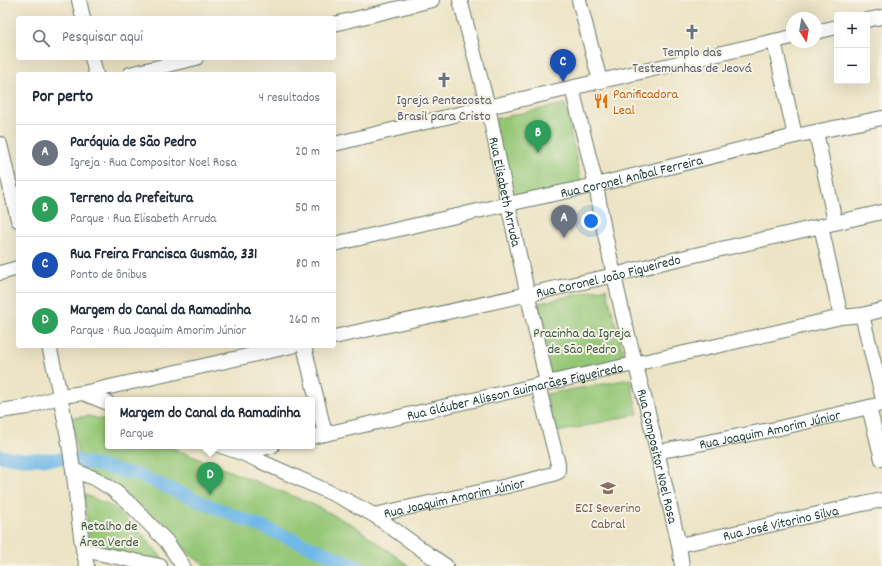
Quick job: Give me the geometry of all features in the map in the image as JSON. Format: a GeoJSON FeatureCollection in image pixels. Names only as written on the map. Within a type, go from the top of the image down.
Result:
{"type":"FeatureCollection","features":[{"type":"Feature","properties":{"kind":"street"},"geometry":{"type":"LineString","coordinates":[[79,0],[83,16]]}},
{"type":"Feature","properties":{"kind":"street"},"geometry":{"type":"LineString","coordinates":[[336,24],[432,0]]}},
{"type":"Feature","properties":{"kind":"street","name":"Rua Elisabeth Arruda"},"geometry":{"type":"LineString","coordinates":[[460,0],[488,107],[527,294],[542,384],[558,464],[558,472]]}},
{"type":"Feature","properties":{"kind":"street"},"geometry":{"type":"LineString","coordinates":[[579,0],[600,81]]}},
{"type":"Feature","properties":{"kind":"street"},"geometry":{"type":"LineString","coordinates":[[870,19],[882,17]]}},
{"type":"Feature","properties":{"kind":"street"},"geometry":{"type":"LineString","coordinates":[[822,31],[834,28]]}},
{"type":"Feature","properties":{"kind":"street"},"geometry":{"type":"LineString","coordinates":[[336,144],[786,39]]}},
{"type":"Feature","properties":{"kind":"street"},"geometry":{"type":"LineString","coordinates":[[774,42],[796,136]]}},
{"type":"Feature","properties":{"kind":"street"},"geometry":{"type":"LineString","coordinates":[[92,60],[96,72]]}},
{"type":"Feature","properties":{"kind":"street"},"geometry":{"type":"LineString","coordinates":[[138,72],[188,60]]}},
{"type":"Feature","properties":{"kind":"street","name":"Rua Compositor Noel Rosa"},"geometry":{"type":"LineString","coordinates":[[572,88],[596,185],[604,230],[679,545],[682,566]]}},
{"type":"Feature","properties":{"kind":"street","name":"Rua Coronel Aníbal Ferreira"},"geometry":{"type":"LineString","coordinates":[[336,244],[596,185],[796,136],[882,118]]}},
{"type":"Feature","properties":{"kind":"street"},"geometry":{"type":"LineString","coordinates":[[816,132],[835,222]]}},
{"type":"Feature","properties":{"kind":"street"},"geometry":{"type":"LineString","coordinates":[[1,153],[16,209]]}},
{"type":"Feature","properties":{"kind":"street","name":"Rua Coronel João Figueiredo"},"geometry":{"type":"LineString","coordinates":[[336,337],[615,275],[660,263],[882,212]]}},
{"type":"Feature","properties":{"kind":"street"},"geometry":{"type":"LineString","coordinates":[[821,226],[841,317]]}},
{"type":"Feature","properties":{"kind":"street"},"geometry":{"type":"LineString","coordinates":[[0,273],[16,269]]}},
{"type":"Feature","properties":{"kind":"street","name":"Rua Gláuber Alisson Guimarães Figueiredo"},"geometry":{"type":"LineString","coordinates":[[318,436],[542,384],[721,346],[841,317],[862,315],[882,310]]}},
{"type":"Feature","properties":{"kind":"street"},"geometry":{"type":"LineString","coordinates":[[862,315],[882,395]]}},
{"type":"Feature","properties":{"kind":"street"},"geometry":{"type":"LineString","coordinates":[[50,348],[61,396],[73,470],[83,550],[87,566]]}},
{"type":"Feature","properties":{"kind":"street"},"geometry":{"type":"LineString","coordinates":[[0,411],[28,407],[61,396],[83,393],[280,348]]}},
{"type":"Feature","properties":{"kind":"street"},"geometry":{"type":"LineString","coordinates":[[304,348],[312,397]]}},
{"type":"Feature","properties":{"kind":"street"},"geometry":{"type":"LineString","coordinates":[[83,393],[105,402]]}},
{"type":"Feature","properties":{"kind":"street"},"geometry":{"type":"LineString","coordinates":[[875,406],[882,459]]}},
{"type":"Feature","properties":{"kind":"street","name":"Rua Joaquim Amorim Júnior"},"geometry":{"type":"LineString","coordinates":[[657,452],[775,429],[875,406]]}},
{"type":"Feature","properties":{"kind":"street"},"geometry":{"type":"LineString","coordinates":[[315,417],[318,436]]}},
{"type":"Feature","properties":{"kind":"street","name":"Rua Joaquim Amorim Júnior"},"geometry":{"type":"LineString","coordinates":[[230,449],[242,453],[340,498],[374,516],[446,566]]}},
{"type":"Feature","properties":{"kind":"street"},"geometry":{"type":"LineString","coordinates":[[242,453],[259,449]]}},
{"type":"Feature","properties":{"kind":"street"},"geometry":{"type":"LineString","coordinates":[[73,470],[96,479],[112,489],[129,503],[167,542],[183,566]]}},
{"type":"Feature","properties":{"kind":"street","name":"Rua Joaquim Amorim Júnior"},"geometry":{"type":"LineString","coordinates":[[374,516],[507,486],[558,472]]}},
{"type":"Feature","properties":{"kind":"street","name":"Rua José Vitorino Silva"},"geometry":{"type":"LineString","coordinates":[[679,545],[882,500]]}},
{"type":"Feature","properties":{"kind":"street"},"geometry":{"type":"LineString","coordinates":[[83,550],[160,566]]}},
{"type":"Feature","properties":{"kind":"green space"},"geometry":{"type":"Polygon","coordinates":[[[565,104],[582,187],[512,202],[494,119],[565,104]]]}},
{"type":"Feature","properties":{"kind":"green space","name":"Pracinha da Igreja de São Pedro"},"geometry":{"type":"Polygon","coordinates":[[[606,288],[627,367],[552,384],[539,303],[606,288]]]}},
{"type":"Feature","properties":{"kind":"green space"},"geometry":{"type":"Polygon","coordinates":[[[630,379],[638,414],[554,433],[546,394],[630,379]]]}},
{"type":"Feature","properties":{"kind":"green space"},"geometry":{"type":"Polygon","coordinates":[[[89,416],[105,420],[105,449],[175,449],[310,503],[355,526],[409,566],[206,566],[193,557],[153,519],[81,472],[71,418],[89,416]]]}},
{"type":"Feature","properties":{"kind":"green space","name":"Retalho de Área Verde"},"geometry":{"type":"Polygon","coordinates":[[[84,494],[113,507],[142,534],[168,565],[90,550],[84,494]]]}},
{"type":"Feature","properties":{"kind":"waterway"},"geometry":{"type":"LineString","coordinates":[[0,456],[23,459],[71,459],[138,475],[357,566]]}},
{"type":"Feature","properties":{"kind":"place","name":"Templo das Testemunhas de Jeová"},"geometry":{"type":"Point","coordinates":[692,32]}},
{"type":"Feature","properties":{"kind":"place","name":"Igreja Pentecosta Brasil para Cristo"},"geometry":{"type":"Point","coordinates":[444,80]}},
{"type":"Feature","properties":{"kind":"place","name":"Rua Freira Francisca Gusmão, 331"},"geometry":{"type":"Point","coordinates":[563,82]}},
{"type":"Feature","properties":{"kind":"place","name":"Panificadora Leal"},"geometry":{"type":"Point","coordinates":[601,101]}},
{"type":"Feature","properties":{"kind":"place","name":"Terreno da Prefeitura"},"geometry":{"type":"Point","coordinates":[538,153]}},
{"type":"Feature","properties":{"kind":"place","name":"Paróquia de São Pedro"},"geometry":{"type":"Point","coordinates":[564,238]}},
{"type":"Feature","properties":{"kind":"place","name":"ECI Severino Cabral"},"geometry":{"type":"Point","coordinates":[608,488]}},
{"type":"Feature","properties":{"kind":"place","name":"Margem do Canal da Ramadinha"},"geometry":{"type":"Point","coordinates":[210,495]}}]}
